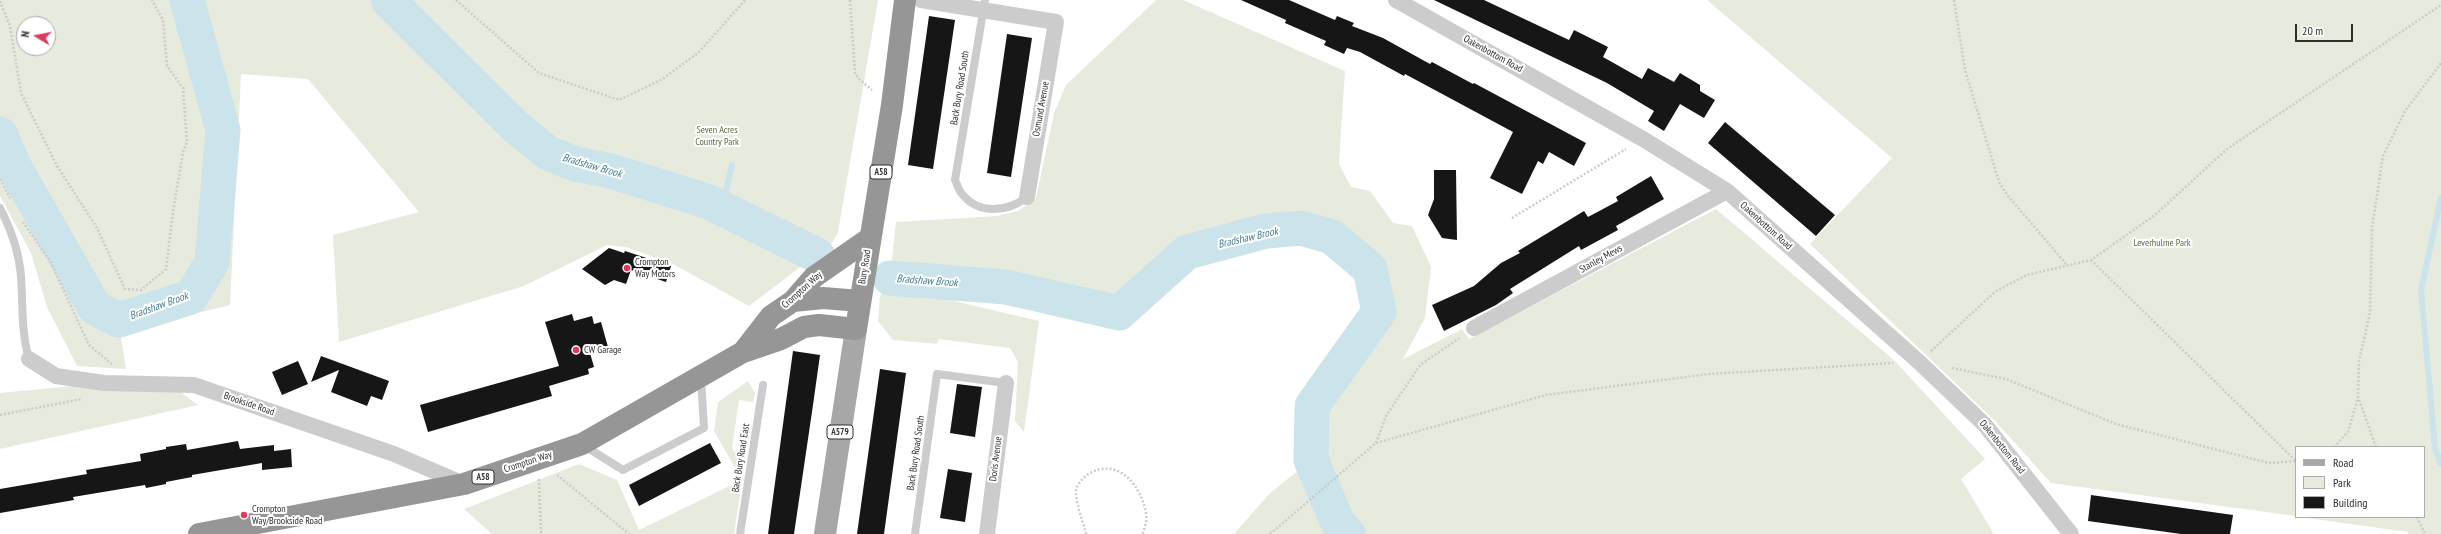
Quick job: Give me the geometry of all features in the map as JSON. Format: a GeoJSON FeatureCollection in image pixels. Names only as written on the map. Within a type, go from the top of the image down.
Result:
{"type":"FeatureCollection","features":[{"type":"Feature","properties":{"kind":"highway","name":"Bury Road"},"geometry":{"type":"LineString","coordinates":[[856,330],[892,105],[905,0]]}},
{"type":"Feature","properties":{"kind":"highway","name":"Crompton Way"},"geometry":{"type":"LineString","coordinates":[[743,352],[772,316],[792,302],[814,277],[870,238]]}},
{"type":"Feature","properties":{"kind":"highway","name":"A58"},"geometry":{"type":"LineString","coordinates":[[792,302],[822,298],[860,301]]}},
{"type":"Feature","properties":{"kind":"highway","name":"Crompton Way"},"geometry":{"type":"LineString","coordinates":[[199,534],[464,484],[582,444],[635,416],[701,375],[743,352],[781,339],[794,331],[811,325],[856,330]]}},
{"type":"Feature","properties":{"kind":"main road","name":"Bury Road"},"geometry":{"type":"LineString","coordinates":[[825,534],[856,330]]}},
{"type":"Feature","properties":{"kind":"street"},"geometry":{"type":"LineString","coordinates":[[921,0],[984,5]]}},
{"type":"Feature","properties":{"kind":"street","name":"Oakenbottom Road"},"geometry":{"type":"LineString","coordinates":[[1396,0],[1643,139],[1727,191],[1918,362],[1985,425],[2072,534]]}},
{"type":"Feature","properties":{"kind":"street","name":"Osmund Avenue"},"geometry":{"type":"LineString","coordinates":[[984,5],[1056,22],[1026,197]]}},
{"type":"Feature","properties":{"kind":"street","name":"Stanley Mews"},"geometry":{"type":"LineString","coordinates":[[1474,328],[1727,191]]}},
{"type":"Feature","properties":{"kind":"street","name":"Brookside Road"},"geometry":{"type":"LineString","coordinates":[[29,359],[56,376],[104,384],[194,385],[394,454],[464,484]]}},
{"type":"Feature","properties":{"kind":"street","name":"Doris Avenue"},"geometry":{"type":"LineString","coordinates":[[987,534],[1006,383]]}},
{"type":"Feature","properties":{"kind":"lane","name":"Back Bury Road South"},"geometry":{"type":"LineString","coordinates":[[984,5],[955,180],[962,194],[974,204],[988,209],[1000,210],[1016,206],[1026,197]]}},
{"type":"Feature","properties":{"kind":"lane"},"geometry":{"type":"LineString","coordinates":[[0,208],[11,230],[21,274],[24,343],[29,359]]}},
{"type":"Feature","properties":{"kind":"lane","name":"Back Bury Road South"},"geometry":{"type":"LineString","coordinates":[[915,534],[937,374],[1006,383]]}},
{"type":"Feature","properties":{"kind":"lane"},"geometry":{"type":"LineString","coordinates":[[582,444],[623,470],[704,428],[701,375]]}},
{"type":"Feature","properties":{"kind":"lane","name":"Back Bury Road East"},"geometry":{"type":"LineString","coordinates":[[740,534],[763,385]]}},
{"type":"Feature","properties":{"kind":"path"},"geometry":{"type":"LineString","coordinates":[[0,1],[10,26],[21,93],[57,166],[97,228],[124,289],[141,290],[166,269],[173,212],[183,152],[187,142],[183,88],[167,66],[163,20],[152,0]]}},
{"type":"Feature","properties":{"kind":"path"},"geometry":{"type":"LineString","coordinates":[[456,0],[539,73],[619,100],[661,80],[698,53],[745,0]]}},
{"type":"Feature","properties":{"kind":"path"},"geometry":{"type":"LineString","coordinates":[[850,0],[855,73],[860,80],[892,105]]}},
{"type":"Feature","properties":{"kind":"path"},"geometry":{"type":"LineString","coordinates":[[1954,0],[1965,70],[1999,182],[2008,196],[2066,265]]}},
{"type":"Feature","properties":{"kind":"path"},"geometry":{"type":"LineString","coordinates":[[1918,362],[1996,291],[2027,276],[2066,265],[2091,260],[2155,216],[2227,149],[2441,5]]}},
{"type":"Feature","properties":{"kind":"path"},"geometry":{"type":"LineString","coordinates":[[2335,446],[2348,432],[2358,397],[2359,360],[2370,313],[2372,228],[2383,156],[2405,111],[2441,63]]}},
{"type":"Feature","properties":{"kind":"path"},"geometry":{"type":"LineString","coordinates":[[1512,218],[1643,139]]}},
{"type":"Feature","properties":{"kind":"path"},"geometry":{"type":"LineString","coordinates":[[0,179],[13,203]]}},
{"type":"Feature","properties":{"kind":"path"},"geometry":{"type":"LineString","coordinates":[[20,216],[50,261],[89,345],[136,384]]}},
{"type":"Feature","properties":{"kind":"path"},"geometry":{"type":"LineString","coordinates":[[2091,260],[2295,460]]}},
{"type":"Feature","properties":{"kind":"path"},"geometry":{"type":"LineString","coordinates":[[1376,443],[1386,416],[1420,366],[1474,328]]}},
{"type":"Feature","properties":{"kind":"path"},"geometry":{"type":"LineString","coordinates":[[1270,534],[1376,443],[1546,395],[1709,374],[1918,362],[2006,379],[2116,424],[2268,463],[2295,461]]}},
{"type":"Feature","properties":{"kind":"path"},"geometry":{"type":"LineString","coordinates":[[2358,397],[2376,446]]}},
{"type":"Feature","properties":{"kind":"path"},"geometry":{"type":"LineString","coordinates":[[0,415],[84,398]]}},
{"type":"Feature","properties":{"kind":"path"},"geometry":{"type":"LineString","coordinates":[[538,459],[541,534]]}},
{"type":"Feature","properties":{"kind":"path"},"geometry":{"type":"LineString","coordinates":[[538,459],[629,534]]}},
{"type":"Feature","properties":{"kind":"path"},"geometry":{"type":"LineString","coordinates":[[1086,534],[1076,492],[1080,480],[1104,467],[1115,469],[1128,476],[1135,487],[1147,514],[1143,534]]}},
{"type":"Feature","properties":{"kind":"path"},"geometry":{"type":"LineString","coordinates":[[2417,518],[2425,534]]}},
{"type":"Feature","properties":{"kind":"green space","name":"Seven Acres Country Park"},"geometry":{"type":"Polygon","coordinates":[[[0,0],[878,0],[838,232],[832,243],[749,306],[673,264],[626,247],[607,245],[524,286],[339,342],[333,235],[419,212],[308,79],[241,74],[230,305],[120,332],[126,369],[77,366],[47,307],[31,253],[0,196],[0,0]]]}},
{"type":"Feature","properties":{"kind":"green space"},"geometry":{"type":"Polygon","coordinates":[[[1156,0],[1183,0],[1345,71],[1339,164],[1351,187],[1370,191],[1393,223],[1412,226],[1431,267],[1425,318],[1403,359],[1462,329],[1469,339],[1716,209],[1895,361],[1985,459],[1961,479],[1994,534],[1234,534],[1269,494],[1311,460],[1312,406],[1379,312],[1370,269],[1332,237],[1301,228],[1266,231],[1187,252],[1119,313],[1006,287],[890,278],[896,222],[997,216],[1018,211],[1036,198],[1054,113],[1066,85],[1156,0]]]}},
{"type":"Feature","properties":{"kind":"green space","name":"Leverhulme Park"},"geometry":{"type":"Polygon","coordinates":[[[1707,0],[2441,0],[2441,534],[2409,534],[2408,532],[2307,518],[2425,518],[2425,446],[2295,446],[2295,516],[2051,483],[1996,422],[1810,244],[1892,158],[1707,0]]]}},
{"type":"Feature","properties":{"kind":"green space"},"geometry":{"type":"Polygon","coordinates":[[[886,285],[1039,321],[1024,432],[1015,421],[1018,362],[1010,348],[938,339],[937,344],[893,340],[878,321],[880,296],[886,285]]]}},
{"type":"Feature","properties":{"kind":"green space"},"geometry":{"type":"Polygon","coordinates":[[[748,381],[755,393],[753,402],[739,400],[732,448],[745,463],[734,534],[492,534],[464,509],[579,464],[617,480],[639,530],[742,480],[714,431],[718,402],[748,381]]]}},
{"type":"Feature","properties":{"kind":"green space"},"geometry":{"type":"Polygon","coordinates":[[[104,383],[171,385],[198,405],[0,449],[0,393],[104,383]]]}},
{"type":"Feature","properties":{"kind":"building"},"geometry":{"type":"Polygon","coordinates":[[[1241,0],[1289,0],[1335,20],[1337,16],[1354,23],[1352,26],[1383,38],[1430,64],[1432,62],[1473,84],[1474,83],[1586,143],[1574,166],[1549,152],[1543,164],[1538,161],[1522,194],[1490,178],[1513,132],[1405,74],[1404,76],[1360,52],[1347,48],[1344,54],[1324,45],[1326,41],[1285,23],[1286,20],[1241,0]]]}},
{"type":"Feature","properties":{"kind":"building"},"geometry":{"type":"Polygon","coordinates":[[[1434,0],[1484,0],[1569,40],[1574,30],[1608,47],[1603,57],[1642,79],[1648,68],[1674,82],[1680,73],[1700,85],[1700,91],[1715,100],[1704,118],[1680,104],[1664,131],[1648,121],[1654,111],[1607,83],[1434,0]]]}},
{"type":"Feature","properties":{"kind":"building"},"geometry":{"type":"Polygon","coordinates":[[[929,16],[955,20],[933,169],[908,165],[929,16]]]}},
{"type":"Feature","properties":{"kind":"building"},"geometry":{"type":"Polygon","coordinates":[[[1007,34],[1032,38],[1011,177],[987,173],[1007,34]]]}},
{"type":"Feature","properties":{"kind":"building"},"geometry":{"type":"Polygon","coordinates":[[[1725,122],[1835,215],[1816,236],[1708,143],[1725,122]]]}},
{"type":"Feature","properties":{"kind":"building"},"geometry":{"type":"Polygon","coordinates":[[[1434,170],[1456,170],[1457,240],[1442,238],[1428,215],[1434,199],[1434,170]]]}},
{"type":"Feature","properties":{"kind":"building"},"geometry":{"type":"Polygon","coordinates":[[[1651,176],[1664,199],[1616,226],[1618,230],[1581,250],[1579,246],[1510,289],[1513,293],[1496,305],[1444,331],[1432,305],[1474,286],[1501,263],[1520,253],[1518,251],[1584,211],[1588,217],[1618,201],[1616,197],[1651,176]]]}},
{"type":"Feature","properties":{"kind":"building","name":"Crompton Way Motors"},"geometry":{"type":"Polygon","coordinates":[[[609,248],[624,253],[625,251],[671,266],[666,282],[631,270],[626,284],[614,280],[605,285],[582,269],[609,248]]]}},
{"type":"Feature","properties":{"kind":"building"},"geometry":{"type":"Polygon","coordinates":[[[572,314],[574,321],[592,316],[594,324],[601,322],[608,347],[590,353],[594,367],[588,369],[589,374],[549,386],[552,396],[428,432],[420,405],[559,366],[545,322],[572,314]]]}},
{"type":"Feature","properties":{"kind":"building"},"geometry":{"type":"Polygon","coordinates":[[[793,351],[820,355],[794,534],[768,534],[793,351]]]}},
{"type":"Feature","properties":{"kind":"building"},"geometry":{"type":"Polygon","coordinates":[[[321,356],[389,381],[382,400],[371,396],[367,406],[331,392],[339,370],[311,382],[321,356]]]}},
{"type":"Feature","properties":{"kind":"building"},"geometry":{"type":"Polygon","coordinates":[[[298,361],[308,384],[282,395],[272,372],[298,361]]]}},
{"type":"Feature","properties":{"kind":"building"},"geometry":{"type":"Polygon","coordinates":[[[880,369],[906,373],[884,534],[857,534],[880,369]]]}},
{"type":"Feature","properties":{"kind":"building"},"geometry":{"type":"Polygon","coordinates":[[[957,384],[982,387],[975,437],[950,433],[957,384]]]}},
{"type":"Feature","properties":{"kind":"building"},"geometry":{"type":"Polygon","coordinates":[[[238,441],[240,449],[274,445],[274,451],[291,449],[292,467],[262,470],[262,463],[192,475],[192,477],[146,488],[145,485],[73,497],[74,500],[0,513],[0,489],[87,474],[86,470],[141,461],[140,454],[166,449],[166,447],[186,444],[187,450],[238,441]]]}},
{"type":"Feature","properties":{"kind":"building"},"geometry":{"type":"Polygon","coordinates":[[[710,443],[721,463],[639,506],[629,485],[710,443]]]}},
{"type":"Feature","properties":{"kind":"building"},"geometry":{"type":"Polygon","coordinates":[[[948,469],[972,473],[965,522],[940,518],[948,469]]]}},
{"type":"Feature","properties":{"kind":"building"},"geometry":{"type":"Polygon","coordinates":[[[2091,495],[2233,515],[2230,534],[2181,534],[2088,521],[2091,495]]]}},
{"type":"Feature","properties":{"kind":"waterway","name":"Bradshaw Brook"},"geometry":{"type":"LineString","coordinates":[[0,134],[15,168],[95,308],[119,320],[191,297],[212,262],[223,130],[187,0]]}},
{"type":"Feature","properties":{"kind":"waterway","name":"Bradshaw Brook"},"geometry":{"type":"LineString","coordinates":[[388,0],[517,128],[548,153],[575,164],[611,171],[709,202],[818,256]]}},
{"type":"Feature","properties":{"kind":"waterway"},"geometry":{"type":"LineString","coordinates":[[722,208],[732,165]]}},
{"type":"Feature","properties":{"kind":"waterway"},"geometry":{"type":"LineString","coordinates":[[2441,198],[2421,290],[2435,448],[2441,464]]}},
{"type":"Feature","properties":{"kind":"waterway","name":"Bradshaw Brook"},"geometry":{"type":"LineString","coordinates":[[890,278],[1006,287],[1119,313],[1187,252],[1266,231],[1301,228],[1332,237],[1370,269],[1379,312],[1312,406],[1311,460],[1338,523],[1348,534]]}},
{"type":"Feature","properties":{"kind":"place","name":"Crompton Way Motors"},"geometry":{"type":"Point","coordinates":[627,268]}},
{"type":"Feature","properties":{"kind":"place","name":"CW Garage"},"geometry":{"type":"Point","coordinates":[576,350]}},
{"type":"Feature","properties":{"kind":"place","name":"Crompton Way/Brookside Road"},"geometry":{"type":"Point","coordinates":[244,515]}}]}
